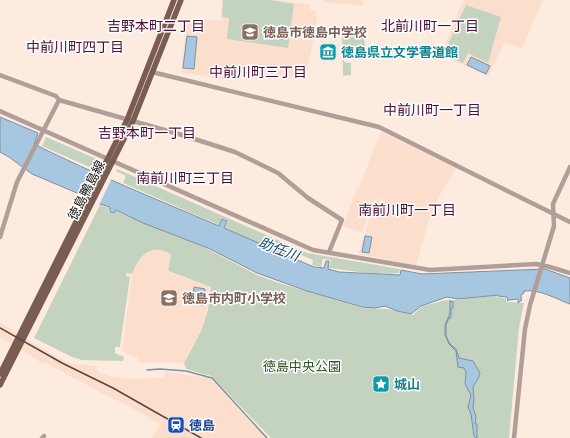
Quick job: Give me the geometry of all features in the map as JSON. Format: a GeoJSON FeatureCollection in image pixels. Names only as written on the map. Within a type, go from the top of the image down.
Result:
{"type":"FeatureCollection","features":[{"type":"Feature","properties":{"kind":"main road","name":"徳島鴨島線"},"geometry":{"type":"LineString","coordinates":[[130,120],[174,0]]}},
{"type":"Feature","properties":{"kind":"main road","name":"徳島鴨島線"},"geometry":{"type":"LineString","coordinates":[[0,374],[130,120],[152,72],[181,0]]}},
{"type":"Feature","properties":{"kind":"main road","name":"徳島鴨島線"},"geometry":{"type":"LineString","coordinates":[[0,385],[90,200]]}},
{"type":"Feature","properties":{"kind":"street"},"geometry":{"type":"LineString","coordinates":[[152,72],[379,127],[553,215],[570,222]]}},
{"type":"Feature","properties":{"kind":"street"},"geometry":{"type":"LineString","coordinates":[[0,75],[56,96],[59,100],[182,135],[235,152],[278,173],[308,198],[342,220],[329,252]]}},
{"type":"Feature","properties":{"kind":"street"},"geometry":{"type":"LineString","coordinates":[[0,237],[17,182],[59,100]]}},
{"type":"Feature","properties":{"kind":"street"},"geometry":{"type":"LineString","coordinates":[[0,111],[306,248],[430,270],[541,267],[570,273]]}},
{"type":"Feature","properties":{"kind":"street"},"geometry":{"type":"LineString","coordinates":[[514,438],[525,329],[533,294],[554,226],[553,204],[570,167]]}},
{"type":"Feature","properties":{"kind":"shaded area","name":"徳島市徳島中学校"},"geometry":{"type":"Polygon","coordinates":[[[222,0],[278,0],[310,5],[310,10],[316,11],[317,18],[305,77],[225,76],[223,80],[181,72],[187,19],[221,21],[222,0]]]}},
{"type":"Feature","properties":{"kind":"shaded area"},"geometry":{"type":"Polygon","coordinates":[[[323,0],[363,0],[363,6],[323,2],[323,0]]]}},
{"type":"Feature","properties":{"kind":"shaded area"},"geometry":{"type":"Polygon","coordinates":[[[463,0],[543,0],[522,49],[505,42],[488,76],[441,55],[463,0]]]}},
{"type":"Feature","properties":{"kind":"shaded area"},"geometry":{"type":"Polygon","coordinates":[[[381,132],[456,168],[433,207],[416,265],[358,254],[370,216],[376,217],[383,199],[381,198],[374,215],[368,214],[362,233],[343,226],[357,187],[372,194],[359,187],[381,132]]]}},
{"type":"Feature","properties":{"kind":"shaded area","name":"徳島市内町小学校"},"geometry":{"type":"Polygon","coordinates":[[[159,249],[170,256],[168,272],[211,287],[207,310],[201,330],[183,363],[140,363],[138,358],[122,351],[132,274],[135,265],[145,254],[152,250],[159,249]]]}},
{"type":"Feature","properties":{"kind":"shaded area","name":"徳島"},"geometry":{"type":"Polygon","coordinates":[[[0,322],[41,348],[71,364],[97,366],[97,372],[111,376],[127,379],[164,378],[165,372],[209,378],[267,438],[151,438],[160,424],[44,362],[42,364],[0,337],[0,322]]]}},
{"type":"Feature","properties":{"kind":"green space"},"geometry":{"type":"Polygon","coordinates":[[[223,0],[271,0],[294,4],[288,48],[227,39],[229,18],[222,17],[223,0]]]}},
{"type":"Feature","properties":{"kind":"green space"},"geometry":{"type":"Polygon","coordinates":[[[466,5],[501,17],[488,63],[468,53],[463,63],[443,55],[466,5]]]}},
{"type":"Feature","properties":{"kind":"green space"},"geometry":{"type":"Polygon","coordinates":[[[342,31],[363,33],[366,49],[353,50],[353,54],[344,54],[344,62],[351,63],[351,75],[343,76],[342,31]]]}},
{"type":"Feature","properties":{"kind":"green space"},"geometry":{"type":"Polygon","coordinates":[[[46,137],[99,160],[94,169],[42,146],[46,137]]]}},
{"type":"Feature","properties":{"kind":"green space"},"geometry":{"type":"Polygon","coordinates":[[[117,169],[307,253],[400,269],[399,273],[373,273],[329,268],[331,260],[323,259],[321,267],[312,265],[313,260],[287,249],[284,254],[225,228],[228,221],[222,218],[219,225],[123,183],[126,176],[116,171],[117,169]]]}},
{"type":"Feature","properties":{"kind":"green space","name":"徳島中央公園"},"geometry":{"type":"Polygon","coordinates":[[[100,205],[110,208],[108,212],[114,214],[116,211],[202,246],[257,275],[362,308],[387,309],[413,315],[423,306],[446,300],[497,295],[497,297],[506,298],[506,301],[508,302],[524,303],[519,328],[509,438],[271,438],[211,376],[186,369],[184,363],[201,331],[208,310],[211,287],[168,271],[171,255],[164,251],[152,250],[147,252],[138,261],[132,274],[126,273],[126,276],[130,277],[120,347],[115,347],[115,353],[124,357],[123,361],[82,360],[72,357],[34,338],[100,205]]]}},
{"type":"Feature","properties":{"kind":"water"},"geometry":{"type":"Polygon","coordinates":[[[187,36],[197,37],[194,69],[183,68],[187,36]]]}},
{"type":"Feature","properties":{"kind":"water"},"geometry":{"type":"Polygon","coordinates":[[[471,57],[490,66],[486,74],[467,65],[471,57]]]}},
{"type":"Feature","properties":{"kind":"water"},"geometry":{"type":"Polygon","coordinates":[[[0,117],[38,133],[34,144],[79,166],[219,226],[222,219],[227,221],[224,228],[314,267],[324,268],[326,261],[329,261],[328,269],[339,272],[400,275],[401,270],[422,274],[545,269],[570,278],[570,304],[536,291],[524,291],[521,295],[522,300],[518,303],[518,299],[508,301],[507,297],[498,295],[458,299],[447,297],[421,306],[411,314],[397,311],[385,306],[375,308],[362,307],[307,291],[257,273],[208,248],[143,223],[116,210],[114,213],[110,212],[110,207],[100,204],[81,194],[79,191],[77,193],[32,174],[0,152],[0,117]]]}},
{"type":"Feature","properties":{"kind":"water"},"geometry":{"type":"Polygon","coordinates":[[[365,236],[372,237],[369,253],[362,252],[365,236]]]}},
{"type":"Feature","properties":{"kind":"water"},"geometry":{"type":"Polygon","coordinates":[[[194,287],[205,289],[203,305],[192,303],[194,287]]]}},
{"type":"Feature","properties":{"kind":"water"},"geometry":{"type":"Polygon","coordinates":[[[450,301],[453,302],[453,308],[451,309],[451,318],[449,318],[446,325],[446,336],[450,344],[456,349],[459,358],[473,361],[480,373],[473,387],[473,408],[476,416],[475,424],[477,424],[477,438],[474,436],[471,414],[468,407],[471,395],[465,384],[466,372],[464,368],[458,367],[456,351],[449,344],[445,335],[445,325],[450,313],[450,301]]]}},
{"type":"Feature","properties":{"kind":"pier"},"geometry":{"type":"Polygon","coordinates":[[[94,171],[112,178],[99,205],[82,196],[94,171]]]}},
{"type":"Feature","properties":{"kind":"waterway"},"geometry":{"type":"LineString","coordinates":[[147,370],[160,369],[186,371],[212,378],[267,438]]}},
{"type":"Feature","properties":{"kind":"railway"},"geometry":{"type":"LineString","coordinates":[[0,328],[62,363],[113,388],[201,438]]}},
{"type":"Feature","properties":{"kind":"place","name":"徳島市徳島中学校"},"geometry":{"type":"Point","coordinates":[250,32]}},
{"type":"Feature","properties":{"kind":"place","name":"徳島県立文学書道館"},"geometry":{"type":"Point","coordinates":[328,52]}},
{"type":"Feature","properties":{"kind":"place","name":"徳島市内町小学校"},"geometry":{"type":"Point","coordinates":[169,298]}},
{"type":"Feature","properties":{"kind":"place","name":"城山"},"geometry":{"type":"Point","coordinates":[381,384]}},
{"type":"Feature","properties":{"kind":"place","name":"徳島"},"geometry":{"type":"Point","coordinates":[176,425]}},
{"type":"Feature","properties":{"kind":"district","name":"吉野本町二丁目"},"geometry":{"type":"Point","coordinates":[156,26]}},
{"type":"Feature","properties":{"kind":"district","name":"北前川町一丁目"},"geometry":{"type":"Point","coordinates":[430,26]}},
{"type":"Feature","properties":{"kind":"district","name":"中前川町四丁目"},"geometry":{"type":"Point","coordinates":[75,47]}},
{"type":"Feature","properties":{"kind":"district","name":"中前川町三丁目"},"geometry":{"type":"Point","coordinates":[258,72]}},
{"type":"Feature","properties":{"kind":"district","name":"中前川町一丁目"},"geometry":{"type":"Point","coordinates":[432,110]}},
{"type":"Feature","properties":{"kind":"district","name":"吉野本町一丁目"},"geometry":{"type":"Point","coordinates":[147,133]}},
{"type":"Feature","properties":{"kind":"district","name":"南前川町三丁目"},"geometry":{"type":"Point","coordinates":[185,178]}},
{"type":"Feature","properties":{"kind":"district","name":"南前川町一丁目"},"geometry":{"type":"Point","coordinates":[407,210]}},
{"type":"Feature","properties":{"kind":"water label","name":"助任川"},"geometry":{"type":"Point","coordinates":[279,249]}}]}
